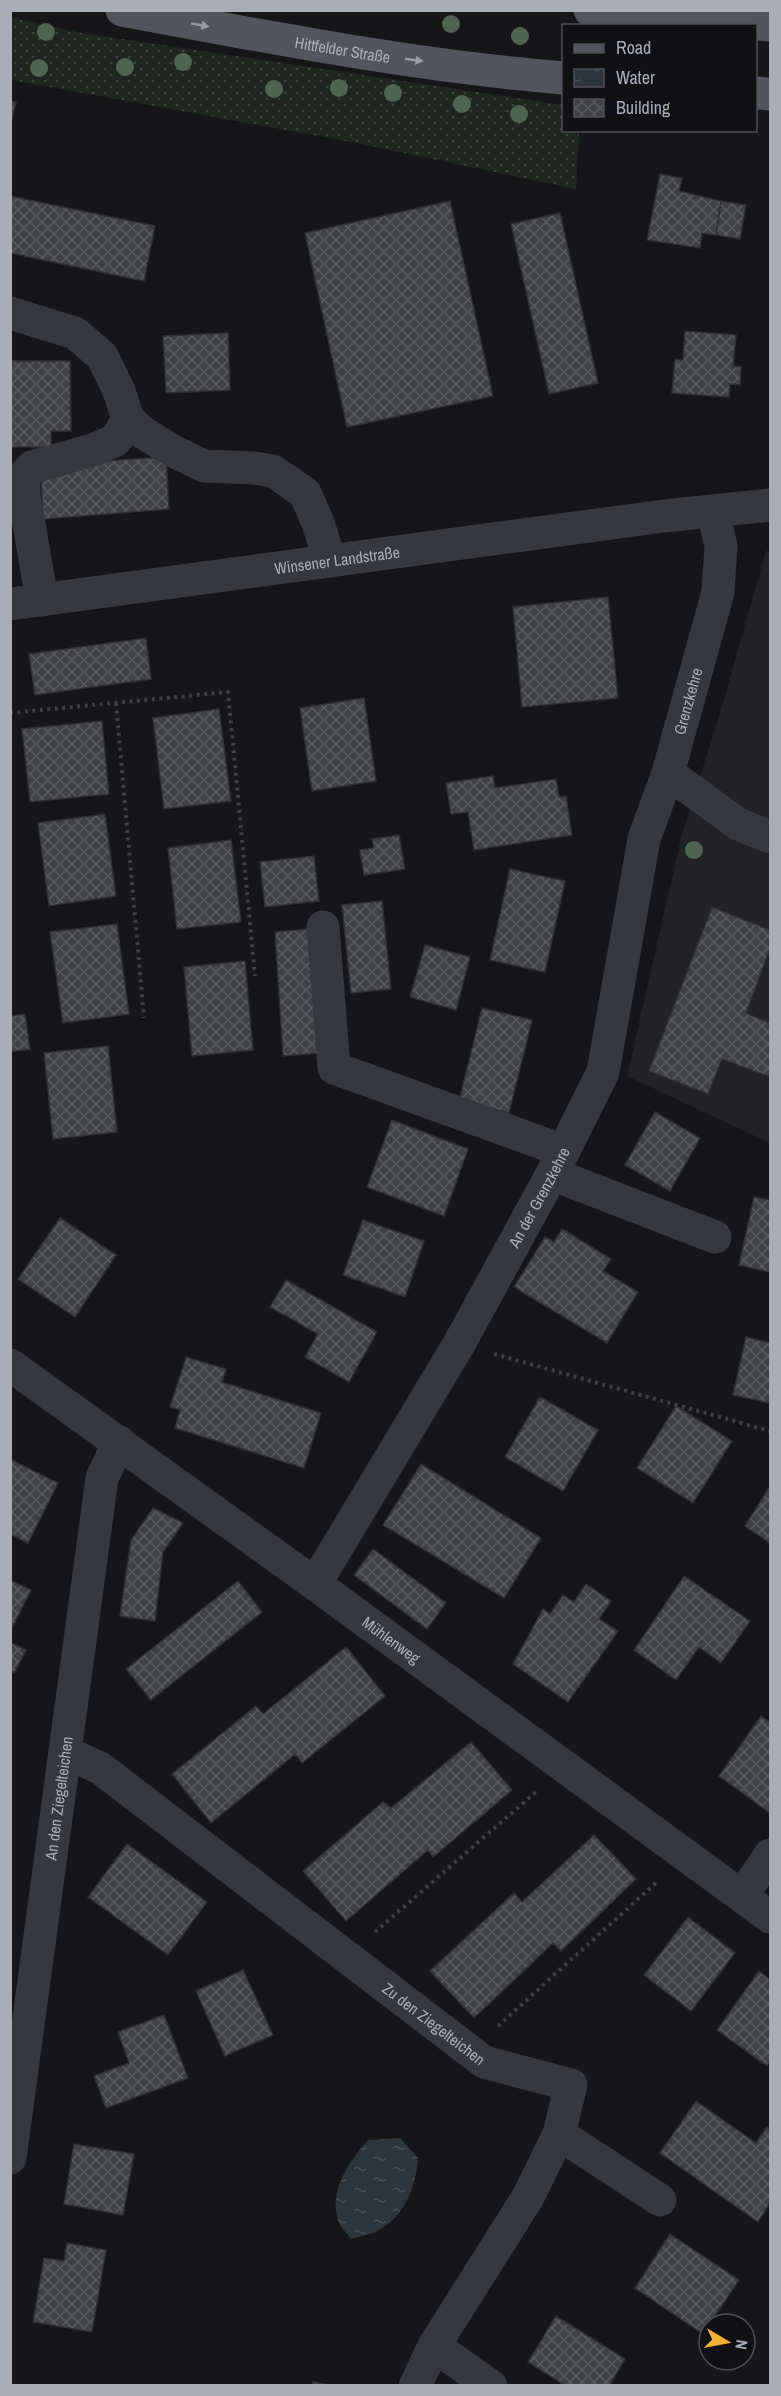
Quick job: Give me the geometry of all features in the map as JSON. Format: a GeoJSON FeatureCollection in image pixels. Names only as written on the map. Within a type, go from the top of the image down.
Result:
{"type":"FeatureCollection","features":[{"type":"Feature","properties":{"kind":"main road","name":"Hittfelder Straße"},"geometry":{"type":"LineString","coordinates":[[122,10],[350,51],[514,74],[562,78]]}},
{"type":"Feature","properties":{"kind":"main road"},"geometry":{"type":"LineString","coordinates":[[590,10],[771,25]]}},
{"type":"Feature","properties":{"kind":"street"},"geometry":{"type":"LineString","coordinates":[[10,313],[75,333],[102,356],[119,391],[128,419],[142,432],[173,451],[204,466],[273,471],[305,493],[318,523],[330,561]]}},
{"type":"Feature","properties":{"kind":"street"},"geometry":{"type":"LineString","coordinates":[[26,602],[24,476],[32,467],[93,450],[116,440],[128,419]]}},
{"type":"Feature","properties":{"kind":"street","name":"Winsener Landstraße"},"geometry":{"type":"LineString","coordinates":[[26,602],[664,516],[771,505]]}},
{"type":"Feature","properties":{"kind":"street","name":"Grenzkehre"},"geometry":{"type":"LineString","coordinates":[[668,773],[718,592],[721,546],[713,512]]}},
{"type":"Feature","properties":{"kind":"street"},"geometry":{"type":"LineString","coordinates":[[668,773],[738,824],[771,837]]}},
{"type":"Feature","properties":{"kind":"street","name":"An der Grenzkehre"},"geometry":{"type":"LineString","coordinates":[[315,1584],[459,1344],[558,1162],[603,1072],[644,839],[668,773]]}},
{"type":"Feature","properties":{"kind":"street"},"geometry":{"type":"LineString","coordinates":[[323,927],[334,1068],[558,1162],[715,1238]]}},
{"type":"Feature","properties":{"kind":"street","name":"Mühlenweg"},"geometry":{"type":"LineString","coordinates":[[10,1365],[315,1584],[771,1917]]}},
{"type":"Feature","properties":{"kind":"street","name":"An den Ziegelteichen"},"geometry":{"type":"LineString","coordinates":[[10,2158],[102,1478],[119,1442]]}},
{"type":"Feature","properties":{"kind":"street","name":"Zu den Ziegelteichen"},"geometry":{"type":"LineString","coordinates":[[65,1752],[100,1768],[484,2062],[571,2085],[559,2134],[528,2197],[434,2346],[415,2385]]}},
{"type":"Feature","properties":{"kind":"street"},"geometry":{"type":"LineString","coordinates":[[742,1896],[771,1855]]}},
{"type":"Feature","properties":{"kind":"street"},"geometry":{"type":"LineString","coordinates":[[559,2134],[660,2200]]}},
{"type":"Feature","properties":{"kind":"street"},"geometry":{"type":"LineString","coordinates":[[434,2346],[491,2385]]}},
{"type":"Feature","properties":{"kind":"path"},"geometry":{"type":"LineString","coordinates":[[10,713],[228,692],[255,976]]}},
{"type":"Feature","properties":{"kind":"path"},"geometry":{"type":"LineString","coordinates":[[116,703],[144,1018]]}},
{"type":"Feature","properties":{"kind":"path"},"geometry":{"type":"LineString","coordinates":[[459,1344],[771,1431]]}},
{"type":"Feature","properties":{"kind":"path"},"geometry":{"type":"LineString","coordinates":[[346,1957],[564,1767]]}},
{"type":"Feature","properties":{"kind":"path"},"geometry":{"type":"LineString","coordinates":[[470,2052],[686,1856]]}},
{"type":"Feature","properties":{"kind":"shaded area"},"geometry":{"type":"Polygon","coordinates":[[[10,17],[82,33],[562,105],[562,132],[579,132],[576,189],[357,143],[11,80],[10,17]]]}},
{"type":"Feature","properties":{"kind":"shaded area"},"geometry":{"type":"Polygon","coordinates":[[[770,550],[770,1143],[627,1076],[682,834],[720,713],[766,551],[770,550]]]}},
{"type":"Feature","properties":{"kind":"water"},"geometry":{"type":"Polygon","coordinates":[[[400,2138],[418,2158],[415,2179],[408,2199],[396,2217],[388,2224],[373,2233],[351,2239],[339,2223],[336,2209],[336,2198],[342,2177],[368,2140],[400,2138]]]}},
{"type":"Feature","properties":{"kind":"building"},"geometry":{"type":"Polygon","coordinates":[[[10,101],[16,102],[10,128],[10,101]]]}},
{"type":"Feature","properties":{"kind":"building"},"geometry":{"type":"Polygon","coordinates":[[[660,174],[682,178],[679,191],[721,201],[716,235],[702,233],[700,248],[647,240],[660,174]]]}},
{"type":"Feature","properties":{"kind":"building"},"geometry":{"type":"Polygon","coordinates":[[[10,196],[155,226],[144,281],[10,253],[10,196]]]}},
{"type":"Feature","properties":{"kind":"building"},"geometry":{"type":"Polygon","coordinates":[[[450,201],[493,396],[347,427],[305,233],[450,201]]]}},
{"type":"Feature","properties":{"kind":"building"},"geometry":{"type":"Polygon","coordinates":[[[721,201],[746,205],[740,239],[716,235],[721,201]]]}},
{"type":"Feature","properties":{"kind":"building"},"geometry":{"type":"Polygon","coordinates":[[[560,213],[598,383],[549,394],[511,224],[560,213]]]}},
{"type":"Feature","properties":{"kind":"building"},"geometry":{"type":"Polygon","coordinates":[[[685,331],[736,335],[733,366],[741,367],[740,385],[730,384],[729,397],[672,393],[675,359],[683,360],[685,331]]]}},
{"type":"Feature","properties":{"kind":"building"},"geometry":{"type":"Polygon","coordinates":[[[228,333],[230,390],[166,393],[163,336],[228,333]]]}},
{"type":"Feature","properties":{"kind":"building"},"geometry":{"type":"Polygon","coordinates":[[[10,361],[70,361],[71,431],[51,431],[51,447],[10,447],[10,361]]]}},
{"type":"Feature","properties":{"kind":"building"},"geometry":{"type":"Polygon","coordinates":[[[166,457],[169,509],[43,519],[41,478],[58,464],[166,457]]]}},
{"type":"Feature","properties":{"kind":"building"},"geometry":{"type":"Polygon","coordinates":[[[608,597],[618,698],[522,707],[513,607],[608,597]]]}},
{"type":"Feature","properties":{"kind":"building"},"geometry":{"type":"Polygon","coordinates":[[[146,638],[151,679],[35,695],[29,654],[146,638]]]}},
{"type":"Feature","properties":{"kind":"building"},"geometry":{"type":"Polygon","coordinates":[[[364,698],[376,781],[312,791],[300,708],[364,698]]]}},
{"type":"Feature","properties":{"kind":"building"},"geometry":{"type":"Polygon","coordinates":[[[219,709],[231,801],[164,809],[153,718],[219,709]]]}},
{"type":"Feature","properties":{"kind":"building"},"geometry":{"type":"Polygon","coordinates":[[[102,721],[109,794],[30,802],[22,729],[102,721]]]}},
{"type":"Feature","properties":{"kind":"building"},"geometry":{"type":"Polygon","coordinates":[[[493,776],[495,788],[556,779],[559,797],[566,796],[572,835],[474,850],[468,812],[451,814],[446,783],[493,776]]]}},
{"type":"Feature","properties":{"kind":"building"},"geometry":{"type":"Polygon","coordinates":[[[105,814],[116,896],[49,906],[38,823],[105,814]]]}},
{"type":"Feature","properties":{"kind":"building"},"geometry":{"type":"Polygon","coordinates":[[[399,835],[405,869],[364,875],[360,850],[374,848],[372,839],[399,835]]]}},
{"type":"Feature","properties":{"kind":"building"},"geometry":{"type":"Polygon","coordinates":[[[231,840],[241,922],[177,929],[168,848],[231,840]]]}},
{"type":"Feature","properties":{"kind":"building"},"geometry":{"type":"Polygon","coordinates":[[[314,856],[319,901],[265,907],[260,862],[314,856]]]}},
{"type":"Feature","properties":{"kind":"building"},"geometry":{"type":"Polygon","coordinates":[[[510,869],[565,881],[545,972],[490,960],[510,869]]]}},
{"type":"Feature","properties":{"kind":"building"},"geometry":{"type":"Polygon","coordinates":[[[382,901],[391,989],[351,993],[342,905],[382,901]]]}},
{"type":"Feature","properties":{"kind":"building"},"geometry":{"type":"Polygon","coordinates":[[[712,907],[770,930],[770,949],[746,1013],[770,1023],[770,1077],[722,1059],[708,1094],[649,1071],[712,907]]]}},
{"type":"Feature","properties":{"kind":"building"},"geometry":{"type":"Polygon","coordinates":[[[117,924],[129,1014],[63,1023],[50,932],[117,924]]]}},
{"type":"Feature","properties":{"kind":"building"},"geometry":{"type":"Polygon","coordinates":[[[310,929],[320,1053],[283,1056],[275,932],[310,929]]]}},
{"type":"Feature","properties":{"kind":"building"},"geometry":{"type":"Polygon","coordinates":[[[425,945],[470,957],[456,1010],[410,997],[425,945]]]}},
{"type":"Feature","properties":{"kind":"building"},"geometry":{"type":"Polygon","coordinates":[[[245,961],[253,1050],[192,1056],[184,967],[245,961]]]}},
{"type":"Feature","properties":{"kind":"building"},"geometry":{"type":"Polygon","coordinates":[[[482,1008],[532,1020],[509,1113],[459,1101],[482,1008]]]}},
{"type":"Feature","properties":{"kind":"building"},"geometry":{"type":"Polygon","coordinates":[[[25,1014],[30,1049],[10,1052],[10,1016],[25,1014]]]}},
{"type":"Feature","properties":{"kind":"building"},"geometry":{"type":"Polygon","coordinates":[[[108,1046],[117,1132],[53,1139],[44,1053],[108,1046]]]}},
{"type":"Feature","properties":{"kind":"building"},"geometry":{"type":"Polygon","coordinates":[[[655,1112],[700,1138],[670,1191],[625,1165],[655,1112]]]}},
{"type":"Feature","properties":{"kind":"building"},"geometry":{"type":"Polygon","coordinates":[[[392,1120],[468,1149],[444,1216],[367,1187],[392,1120]]]}},
{"type":"Feature","properties":{"kind":"building"},"geometry":{"type":"Polygon","coordinates":[[[754,1197],[770,1200],[770,1272],[739,1265],[754,1197]]]}},
{"type":"Feature","properties":{"kind":"building"},"geometry":{"type":"Polygon","coordinates":[[[60,1218],[116,1255],[75,1317],[18,1279],[60,1218]]]}},
{"type":"Feature","properties":{"kind":"building"},"geometry":{"type":"Polygon","coordinates":[[[363,1220],[424,1241],[405,1297],[343,1275],[363,1220]]]}},
{"type":"Feature","properties":{"kind":"building"},"geometry":{"type":"Polygon","coordinates":[[[562,1229],[611,1259],[603,1271],[638,1292],[607,1343],[514,1287],[545,1237],[554,1242],[562,1229]]]}},
{"type":"Feature","properties":{"kind":"building"},"geometry":{"type":"Polygon","coordinates":[[[286,1280],[377,1332],[349,1382],[305,1357],[318,1334],[270,1307],[286,1280]]]}},
{"type":"Feature","properties":{"kind":"building"},"geometry":{"type":"Polygon","coordinates":[[[746,1337],[770,1343],[770,1403],[733,1395],[746,1337]]]}},
{"type":"Feature","properties":{"kind":"building"},"geometry":{"type":"Polygon","coordinates":[[[186,1357],[226,1369],[222,1382],[321,1413],[304,1468],[175,1428],[180,1410],[170,1407],[186,1357]]]}},
{"type":"Feature","properties":{"kind":"building"},"geometry":{"type":"Polygon","coordinates":[[[540,1397],[598,1430],[563,1491],[505,1457],[540,1397]]]}},
{"type":"Feature","properties":{"kind":"building"},"geometry":{"type":"Polygon","coordinates":[[[676,1406],[732,1441],[693,1503],[637,1468],[676,1406]]]}},
{"type":"Feature","properties":{"kind":"building"},"geometry":{"type":"Polygon","coordinates":[[[10,1459],[58,1483],[28,1543],[10,1534],[10,1459]]]}},
{"type":"Feature","properties":{"kind":"building"},"geometry":{"type":"Polygon","coordinates":[[[421,1464],[541,1538],[504,1598],[383,1525],[421,1464]]]}},
{"type":"Feature","properties":{"kind":"building"},"geometry":{"type":"Polygon","coordinates":[[[770,1486],[770,1543],[745,1526],[770,1486]]]}},
{"type":"Feature","properties":{"kind":"building"},"geometry":{"type":"Polygon","coordinates":[[[153,1508],[183,1523],[163,1552],[155,1621],[120,1616],[131,1540],[153,1508]]]}},
{"type":"Feature","properties":{"kind":"building"},"geometry":{"type":"Polygon","coordinates":[[[373,1549],[446,1603],[427,1629],[354,1575],[373,1549]]]}},
{"type":"Feature","properties":{"kind":"building"},"geometry":{"type":"Polygon","coordinates":[[[684,1576],[750,1621],[721,1663],[699,1647],[676,1680],[634,1650],[684,1576]]]}},
{"type":"Feature","properties":{"kind":"building"},"geometry":{"type":"Polygon","coordinates":[[[10,1580],[31,1590],[10,1632],[10,1580]]]}},
{"type":"Feature","properties":{"kind":"building"},"geometry":{"type":"Polygon","coordinates":[[[238,1581],[262,1612],[151,1700],[126,1669],[238,1581]]]}},
{"type":"Feature","properties":{"kind":"building"},"geometry":{"type":"Polygon","coordinates":[[[586,1584],[611,1601],[599,1619],[618,1631],[568,1702],[513,1664],[543,1609],[550,1614],[563,1595],[574,1602],[586,1584]]]}},
{"type":"Feature","properties":{"kind":"building"},"geometry":{"type":"Polygon","coordinates":[[[10,1642],[26,1650],[14,1673],[10,1671],[10,1642]]]}},
{"type":"Feature","properties":{"kind":"building"},"geometry":{"type":"Polygon","coordinates":[[[346,1647],[385,1696],[302,1763],[295,1754],[211,1823],[172,1774],[256,1706],[263,1714],[346,1647]]]}},
{"type":"Feature","properties":{"kind":"building"},"geometry":{"type":"Polygon","coordinates":[[[761,1716],[770,1723],[770,1813],[719,1776],[761,1716]]]}},
{"type":"Feature","properties":{"kind":"building"},"geometry":{"type":"Polygon","coordinates":[[[471,1742],[512,1790],[433,1857],[428,1850],[346,1921],[303,1871],[383,1802],[391,1808],[471,1742]]]}},
{"type":"Feature","properties":{"kind":"building"},"geometry":{"type":"Polygon","coordinates":[[[594,1835],[636,1879],[561,1951],[553,1943],[474,2018],[430,1971],[514,1893],[522,1902],[594,1835]]]}},
{"type":"Feature","properties":{"kind":"building"},"geometry":{"type":"Polygon","coordinates":[[[127,1844],[207,1902],[168,1955],[88,1897],[127,1844]]]}},
{"type":"Feature","properties":{"kind":"building"},"geometry":{"type":"Polygon","coordinates":[[[688,1917],[735,1953],[691,2011],[644,1975],[688,1917]]]}},
{"type":"Feature","properties":{"kind":"building"},"geometry":{"type":"Polygon","coordinates":[[[243,1970],[273,2035],[225,2056],[196,1991],[243,1970]]]}},
{"type":"Feature","properties":{"kind":"building"},"geometry":{"type":"Polygon","coordinates":[[[759,1971],[770,1980],[770,2061],[767,2066],[717,2030],[759,1971]]]}},
{"type":"Feature","properties":{"kind":"building"},"geometry":{"type":"Polygon","coordinates":[[[164,2015],[188,2078],[106,2108],[94,2076],[129,2063],[118,2032],[164,2015]]]}},
{"type":"Feature","properties":{"kind":"building"},"geometry":{"type":"Polygon","coordinates":[[[696,2101],[756,2143],[767,2127],[770,2129],[770,2203],[758,2222],[660,2153],[696,2101]]]}},
{"type":"Feature","properties":{"kind":"building"},"geometry":{"type":"Polygon","coordinates":[[[74,2144],[134,2154],[123,2215],[64,2204],[74,2144]]]}},
{"type":"Feature","properties":{"kind":"building"},"geometry":{"type":"Polygon","coordinates":[[[670,2234],[739,2280],[718,2312],[697,2312],[697,2330],[635,2288],[670,2234]]]}},
{"type":"Feature","properties":{"kind":"building"},"geometry":{"type":"Polygon","coordinates":[[[67,2243],[106,2250],[92,2332],[33,2322],[44,2258],[64,2261],[67,2243]]]}},
{"type":"Feature","properties":{"kind":"building"},"geometry":{"type":"Polygon","coordinates":[[[556,2316],[625,2359],[609,2386],[566,2386],[528,2362],[556,2316]]]}},
{"type":"Feature","properties":{"kind":"building"},"geometry":{"type":"Polygon","coordinates":[[[313,2382],[336,2386],[312,2386],[313,2382]]]}}]}
